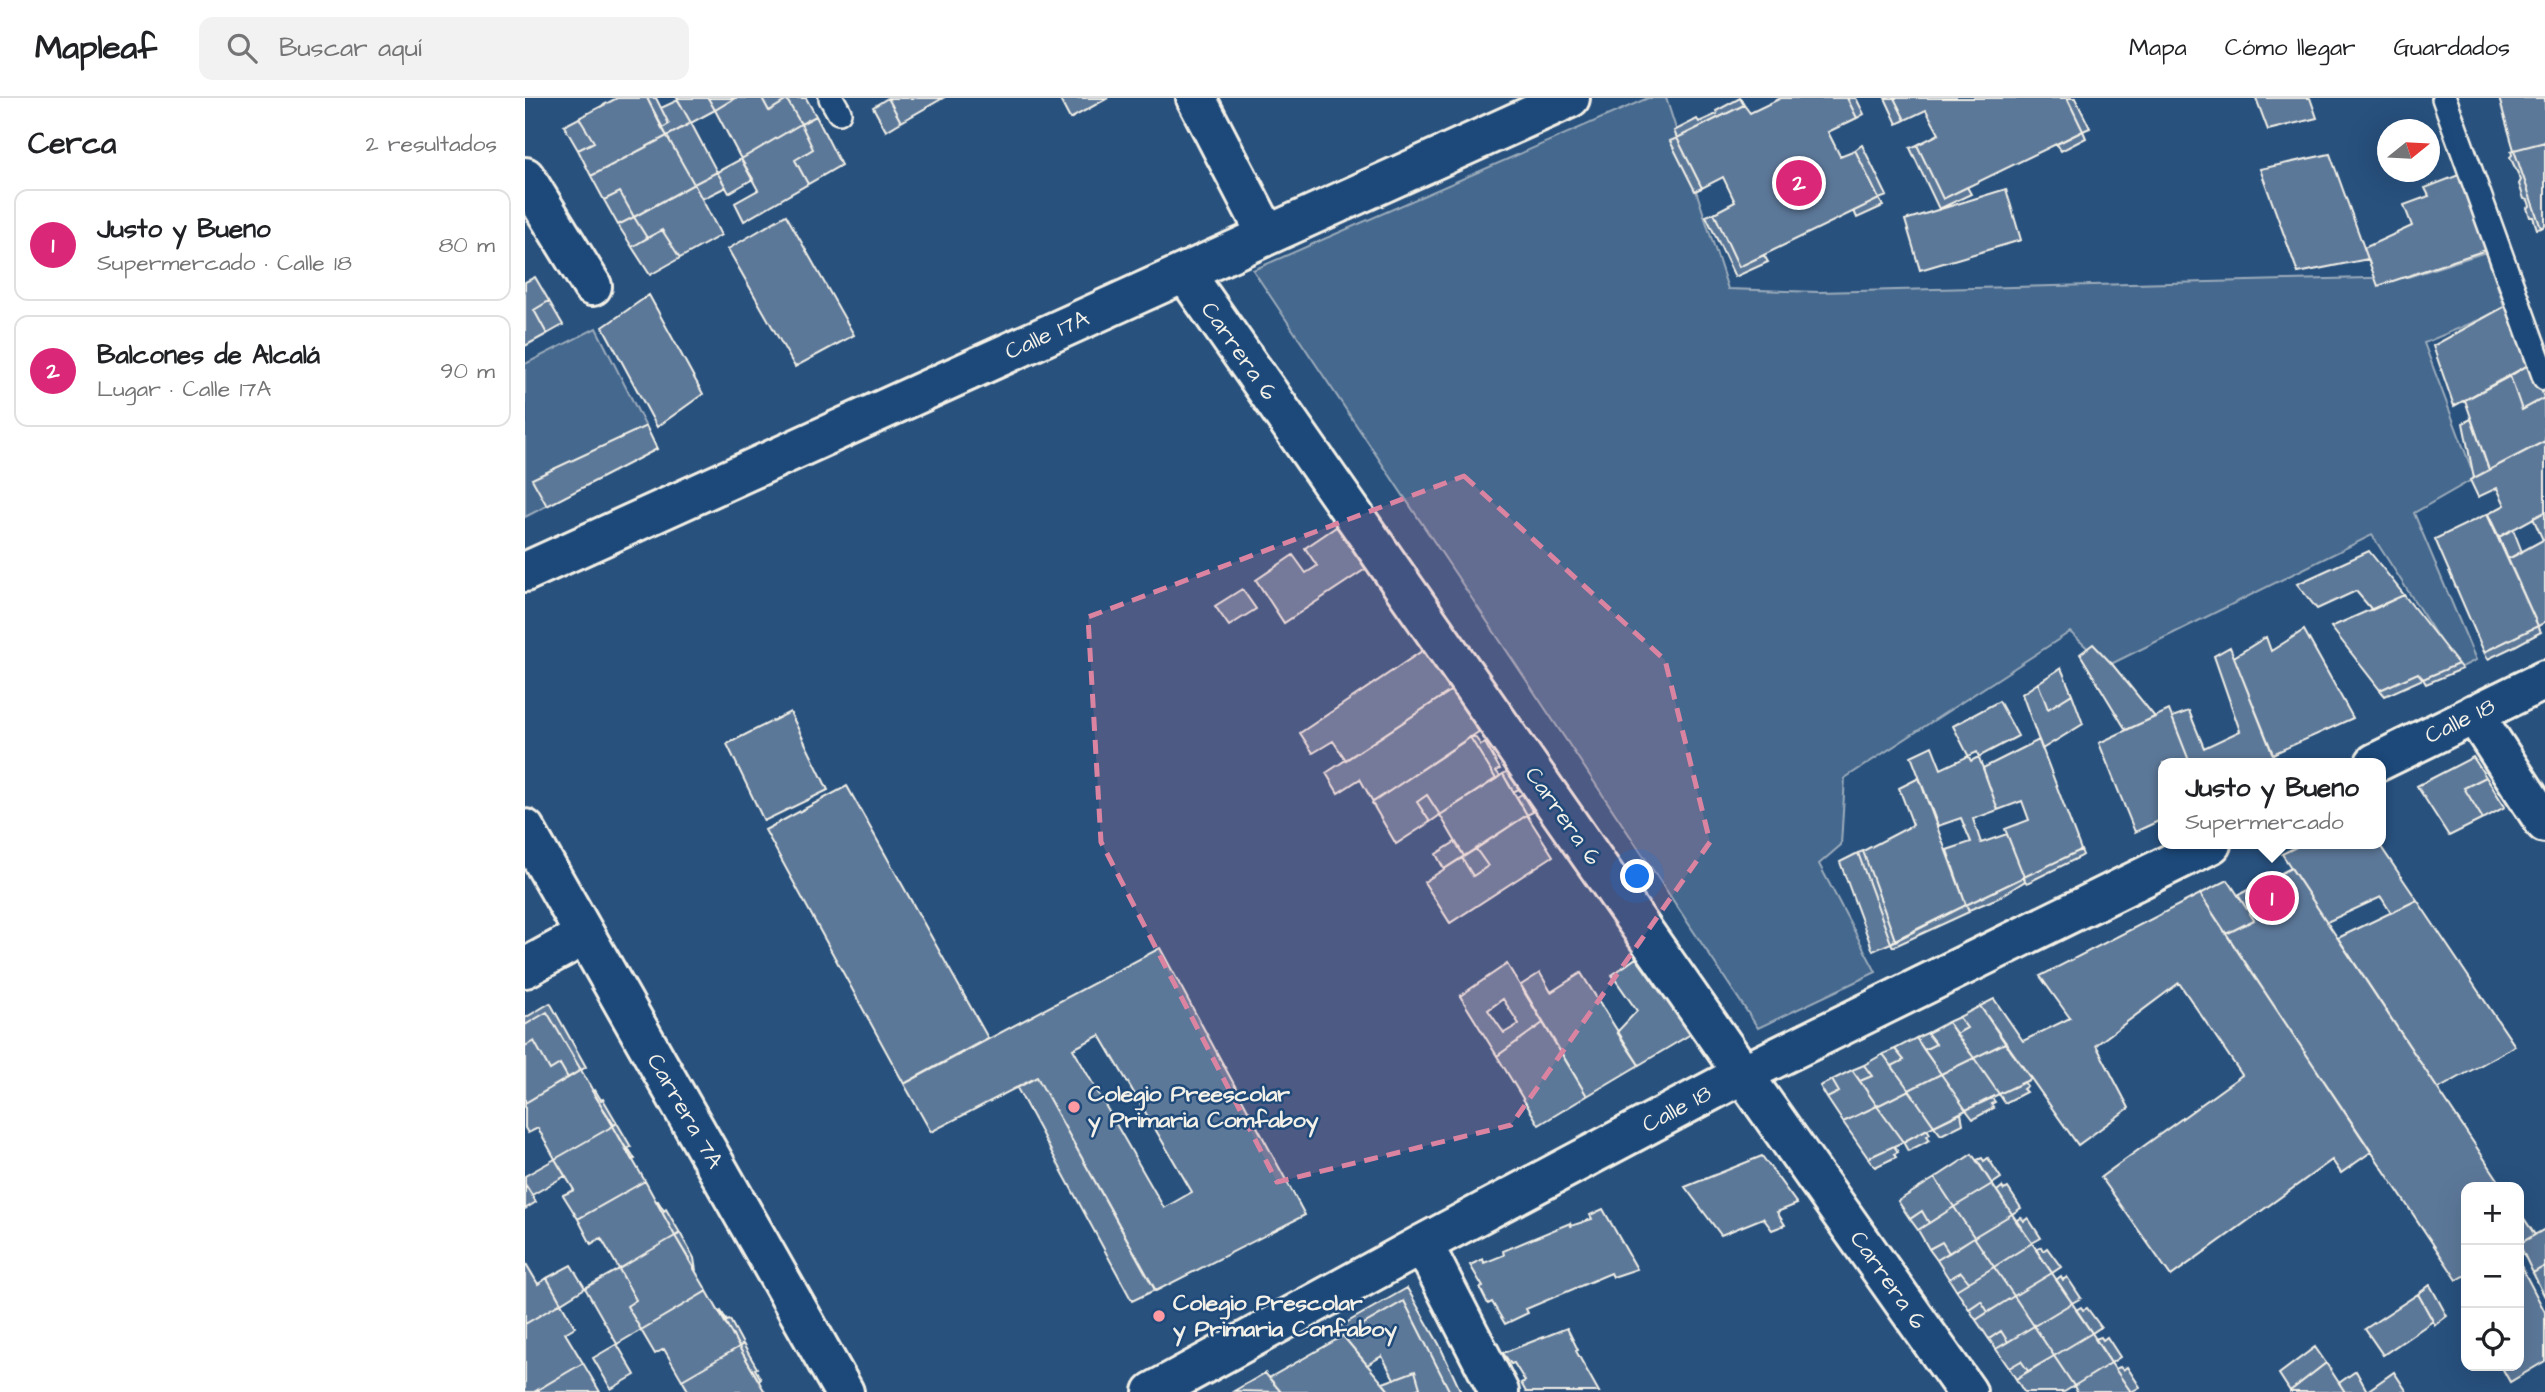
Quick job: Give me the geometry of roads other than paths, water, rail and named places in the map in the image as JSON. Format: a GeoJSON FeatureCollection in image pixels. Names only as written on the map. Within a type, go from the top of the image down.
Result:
{"type":"FeatureCollection","features":[{"type":"Feature","properties":{"kind":"street"},"geometry":{"type":"LineString","coordinates":[[1196,98],[1267,235]]}},
{"type":"Feature","properties":{"kind":"street","name":"Calle 17A"},"geometry":{"type":"LineString","coordinates":[[525,572],[1570,98]]}},
{"type":"Feature","properties":{"kind":"street"},"geometry":{"type":"LineString","coordinates":[[525,177],[592,286]]}},
{"type":"Feature","properties":{"kind":"street","name":"Carrera 6"},"geometry":{"type":"LineString","coordinates":[[1185,273],[1967,1392]]}},
{"type":"Feature","properties":{"kind":"street","name":"Calle 18"},"geometry":{"type":"LineString","coordinates":[[2385,758],[2545,680]]}},
{"type":"Feature","properties":{"kind":"street"},"geometry":{"type":"LineString","coordinates":[[2474,714],[2545,823]]}},
{"type":"Feature","properties":{"kind":"street","name":"Carrera 7A"},"geometry":{"type":"LineString","coordinates":[[525,829],[844,1392]]}},
{"type":"Feature","properties":{"kind":"street","name":"Calle 18"},"geometry":{"type":"LineString","coordinates":[[1153,1392],[1423,1244],[1743,1074],[2201,849]]}},
{"type":"Feature","properties":{"kind":"street"},"geometry":{"type":"LineString","coordinates":[[525,968],[585,934]]}},
{"type":"Feature","properties":{"kind":"street"},"geometry":{"type":"LineString","coordinates":[[1423,1244],[1499,1392]]}},
{"type":"Feature","properties":{"kind":"lane"},"geometry":{"type":"LineString","coordinates":[[2444,98],[2545,378]]}},
{"type":"Feature","properties":{"kind":"place","name":"Balcones de Alcalá"},"geometry":{"type":"Point","coordinates":[1799,183]}},
{"type":"Feature","properties":{"kind":"place","name":"Justo y Bueno"},"geometry":{"type":"Point","coordinates":[2272,898]}},
{"type":"Feature","properties":{"kind":"place","name":"Colegio Preescolar y Primaria Comfaboy"},"geometry":{"type":"Point","coordinates":[1074,1107]}},
{"type":"Feature","properties":{"kind":"place","name":"Colegio Prescolar y Primaria Confaboy"},"geometry":{"type":"Point","coordinates":[1159,1316]}}]}
